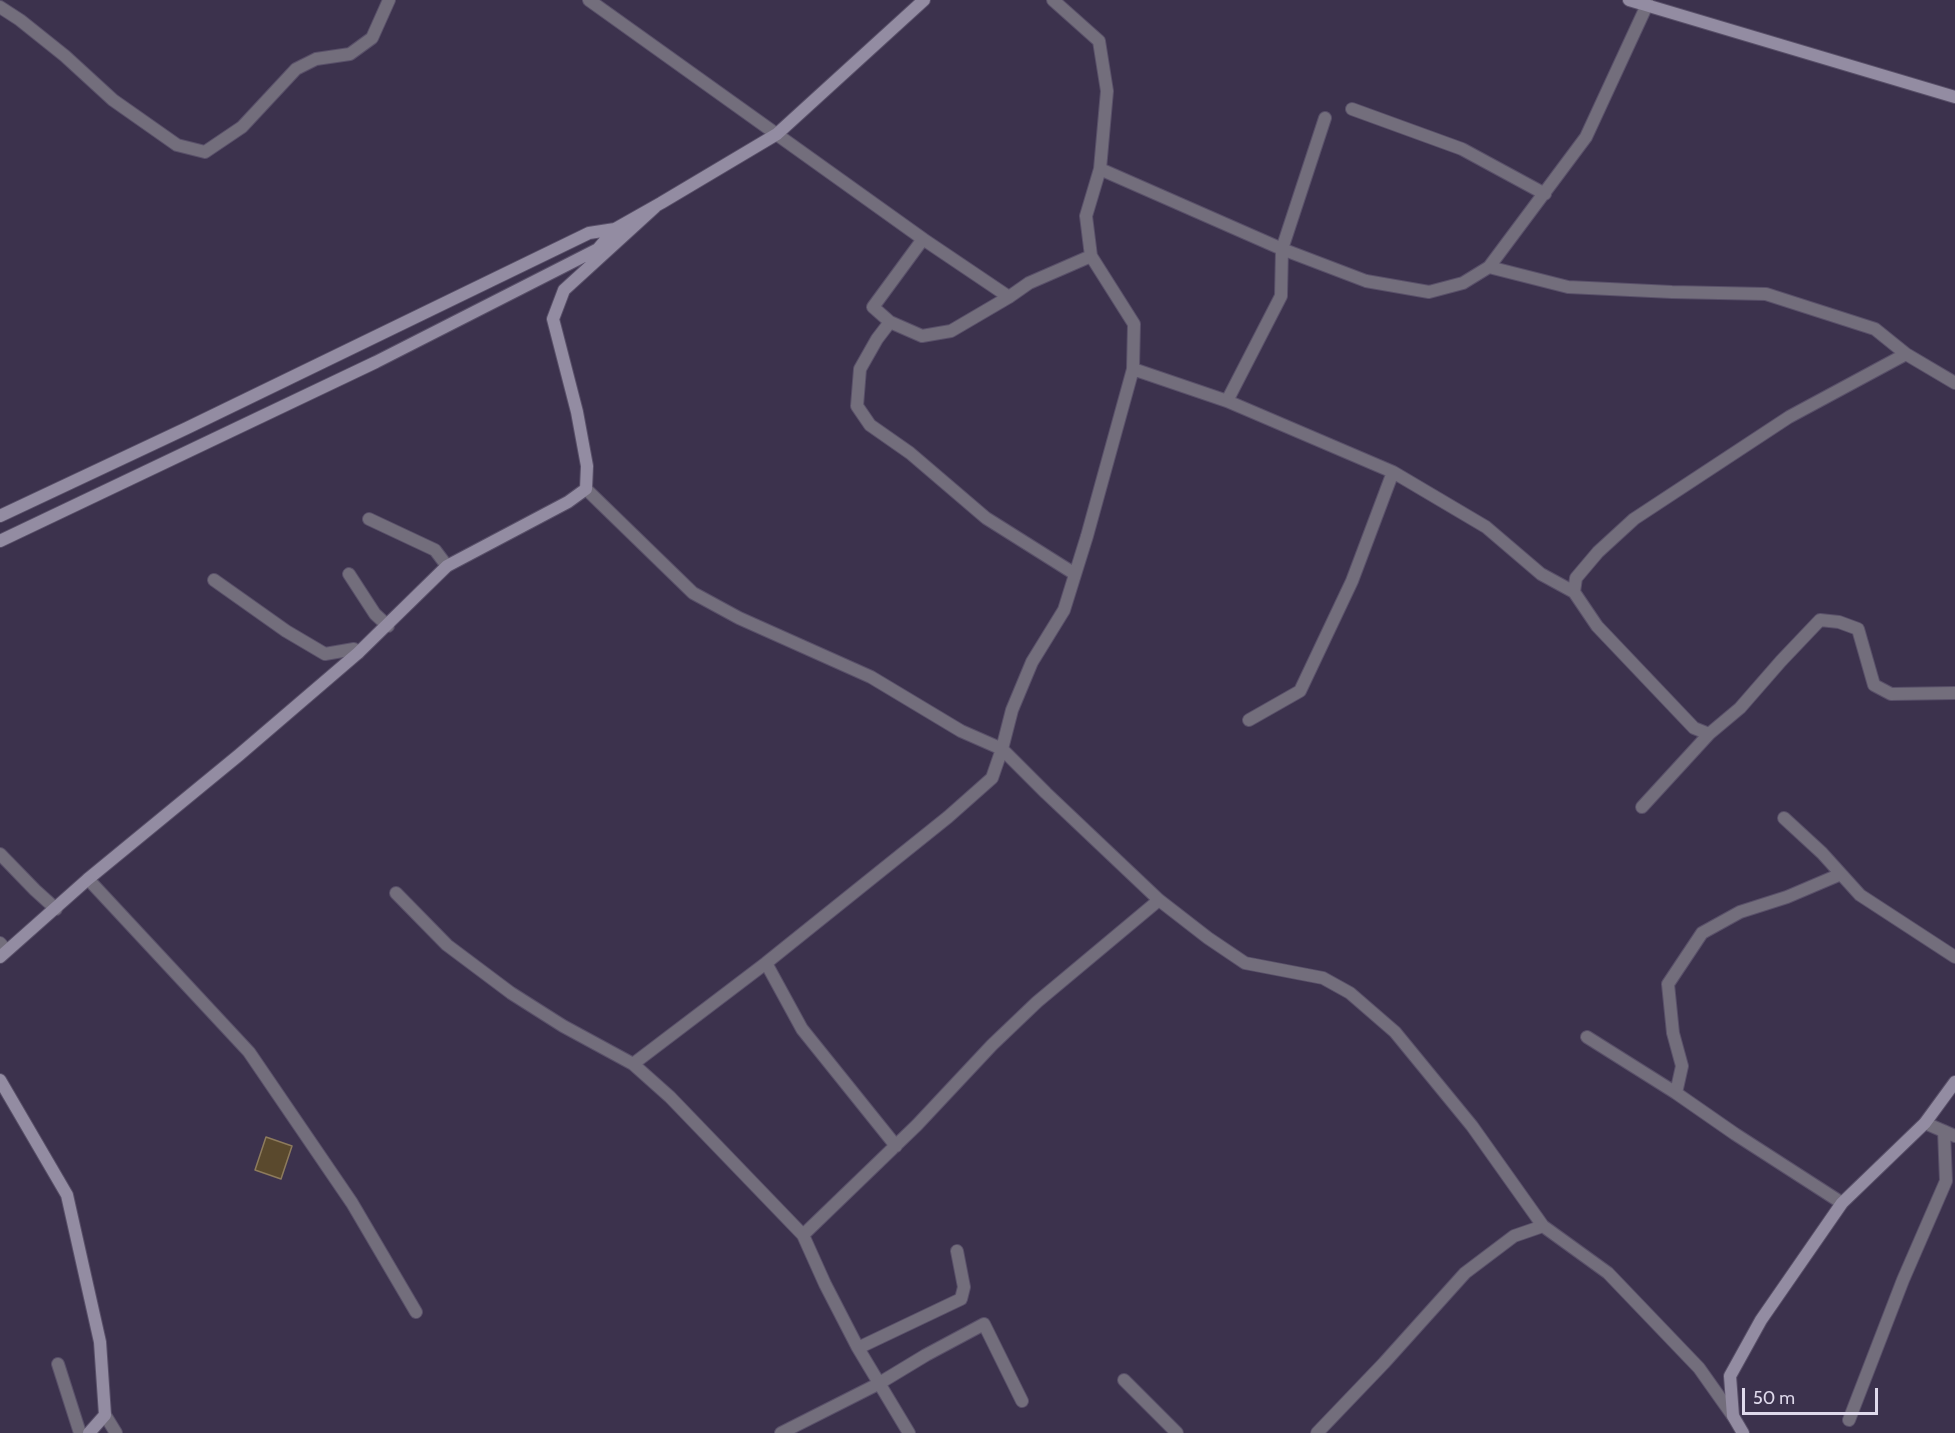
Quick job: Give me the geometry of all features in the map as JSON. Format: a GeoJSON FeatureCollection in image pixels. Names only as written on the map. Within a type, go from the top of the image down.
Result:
{"type":"FeatureCollection","features":[{"type":"Feature","properties":{"kind":"main road"},"geometry":{"type":"LineString","coordinates":[[0,541],[376,362],[598,249],[615,229],[777,134],[924,0]]}},
{"type":"Feature","properties":{"kind":"main road"},"geometry":{"type":"LineString","coordinates":[[1629,0],[1647,2],[1955,97]]}},
{"type":"Feature","properties":{"kind":"main road"},"geometry":{"type":"LineString","coordinates":[[2,950],[56,909],[88,879],[239,755],[358,653],[447,566],[568,502],[586,489],[588,465],[553,320],[564,290],[654,207]]}},
{"type":"Feature","properties":{"kind":"main road"},"geometry":{"type":"LineString","coordinates":[[0,516],[589,233],[615,229]]}},
{"type":"Feature","properties":{"kind":"main road"},"geometry":{"type":"LineString","coordinates":[[0,1080],[67,1195],[100,1342],[105,1415],[89,1433]]}},
{"type":"Feature","properties":{"kind":"main road"},"geometry":{"type":"LineString","coordinates":[[1743,1433],[1733,1416],[1730,1376],[1761,1320],[1842,1203],[1925,1122],[1955,1082]]}},
{"type":"Feature","properties":{"kind":"street"},"geometry":{"type":"LineString","coordinates":[[0,7],[65,56],[113,100],[177,146],[206,152],[242,127],[296,69],[316,59],[350,54],[372,38],[388,0]]}},
{"type":"Feature","properties":{"kind":"street"},"geometry":{"type":"LineString","coordinates":[[589,0],[923,239],[1010,297]]}},
{"type":"Feature","properties":{"kind":"street"},"geometry":{"type":"LineString","coordinates":[[633,1064],[766,963],[948,817],[993,778],[1012,710],[1032,662],[1064,610],[1133,369],[1134,324],[1090,256],[1086,216],[1101,169],[1107,91],[1100,41],[1053,0]]}},
{"type":"Feature","properties":{"kind":"street"},"geometry":{"type":"LineString","coordinates":[[1101,169],[1282,249],[1366,281],[1429,292],[1463,283],[1489,267],[1586,137],[1647,2]]}},
{"type":"Feature","properties":{"kind":"street"},"geometry":{"type":"LineString","coordinates":[[1352,109],[1462,149],[1545,194]]}},
{"type":"Feature","properties":{"kind":"street"},"geometry":{"type":"LineString","coordinates":[[1227,401],[1281,296],[1282,249],[1324,118]]}},
{"type":"Feature","properties":{"kind":"street"},"geometry":{"type":"LineString","coordinates":[[923,239],[873,307],[890,322],[922,336],[951,331],[1010,297],[1029,283],[1090,256]]}},
{"type":"Feature","properties":{"kind":"street"},"geometry":{"type":"LineString","coordinates":[[1489,267],[1568,287],[1766,294],[1875,329],[1906,354],[1955,383]]}},
{"type":"Feature","properties":{"kind":"street"},"geometry":{"type":"LineString","coordinates":[[890,322],[877,339],[860,369],[858,406],[870,425],[910,453],[986,518],[1075,574]]}},
{"type":"Feature","properties":{"kind":"street"},"geometry":{"type":"LineString","coordinates":[[1574,592],[1576,578],[1598,552],[1634,519],[1789,417],[1906,354]]}},
{"type":"Feature","properties":{"kind":"street"},"geometry":{"type":"LineString","coordinates":[[1133,369],[1227,401],[1393,472],[1486,527],[1541,574],[1574,592],[1597,627],[1694,728],[1709,734]]}},
{"type":"Feature","properties":{"kind":"street"},"geometry":{"type":"LineString","coordinates":[[1249,720],[1300,692],[1352,581],[1393,472]]}},
{"type":"Feature","properties":{"kind":"street"},"geometry":{"type":"LineString","coordinates":[[586,489],[693,593],[739,618],[871,677],[961,730],[1002,749],[1159,900],[1245,963],[1323,978],[1350,993],[1395,1032],[1472,1126],[1542,1226],[1608,1273],[1699,1368],[1733,1416]]}},
{"type":"Feature","properties":{"kind":"street"},"geometry":{"type":"LineString","coordinates":[[369,519],[435,550],[447,566]]}},
{"type":"Feature","properties":{"kind":"street"},"geometry":{"type":"LineString","coordinates":[[349,574],[375,615],[388,626]]}},
{"type":"Feature","properties":{"kind":"street"},"geometry":{"type":"LineString","coordinates":[[214,580],[286,631],[325,654],[354,649],[358,653]]}},
{"type":"Feature","properties":{"kind":"street"},"geometry":{"type":"LineString","coordinates":[[1642,807],[1709,734],[1740,708],[1820,620],[1839,622],[1857,629],[1874,685],[1891,694],[1955,693]]}},
{"type":"Feature","properties":{"kind":"street"},"geometry":{"type":"LineString","coordinates":[[1784,818],[1822,853],[1860,895],[1955,957]]}},
{"type":"Feature","properties":{"kind":"street"},"geometry":{"type":"LineString","coordinates":[[0,854],[56,909]]}},
{"type":"Feature","properties":{"kind":"street"},"geometry":{"type":"LineString","coordinates":[[1676,1093],[1682,1066],[1673,1033],[1668,984],[1702,933],[1740,912],[1787,897],[1841,874]]}},
{"type":"Feature","properties":{"kind":"street"},"geometry":{"type":"LineString","coordinates":[[88,879],[249,1052],[352,1203],[416,1312]]}},
{"type":"Feature","properties":{"kind":"street"},"geometry":{"type":"LineString","coordinates":[[396,893],[447,945],[511,993],[562,1026],[633,1064],[670,1096],[803,1234],[825,1284],[858,1348],[909,1433]]}},
{"type":"Feature","properties":{"kind":"street"},"geometry":{"type":"LineString","coordinates":[[803,1234],[896,1146],[992,1045],[1037,1002],[1159,900]]}},
{"type":"Feature","properties":{"kind":"street"},"geometry":{"type":"LineString","coordinates":[[766,963],[802,1029],[896,1146]]}},
{"type":"Feature","properties":{"kind":"street"},"geometry":{"type":"LineString","coordinates":[[1587,1037],[1842,1203]]}},
{"type":"Feature","properties":{"kind":"street"},"geometry":{"type":"LineString","coordinates":[[1849,1420],[1903,1280],[1946,1181],[1950,1134],[1925,1122]]}},
{"type":"Feature","properties":{"kind":"street"},"geometry":{"type":"LineString","coordinates":[[1317,1433],[1465,1273],[1514,1236],[1542,1226]]}},
{"type":"Feature","properties":{"kind":"street"},"geometry":{"type":"LineString","coordinates":[[858,1348],[961,1299],[964,1287],[957,1251]]}},
{"type":"Feature","properties":{"kind":"street"},"geometry":{"type":"LineString","coordinates":[[781,1433],[878,1384],[984,1324],[1022,1401]]}},
{"type":"Feature","properties":{"kind":"street"},"geometry":{"type":"LineString","coordinates":[[58,1364],[80,1433]]}},
{"type":"Feature","properties":{"kind":"street"},"geometry":{"type":"LineString","coordinates":[[1124,1380],[1177,1433]]}},
{"type":"Feature","properties":{"kind":"street"},"geometry":{"type":"LineString","coordinates":[[105,1415],[116,1433]]}},
{"type":"Feature","properties":{"kind":"building"},"geometry":{"type":"Polygon","coordinates":[[[266,1137],[292,1146],[281,1179],[255,1170],[266,1137]]]}}]}
